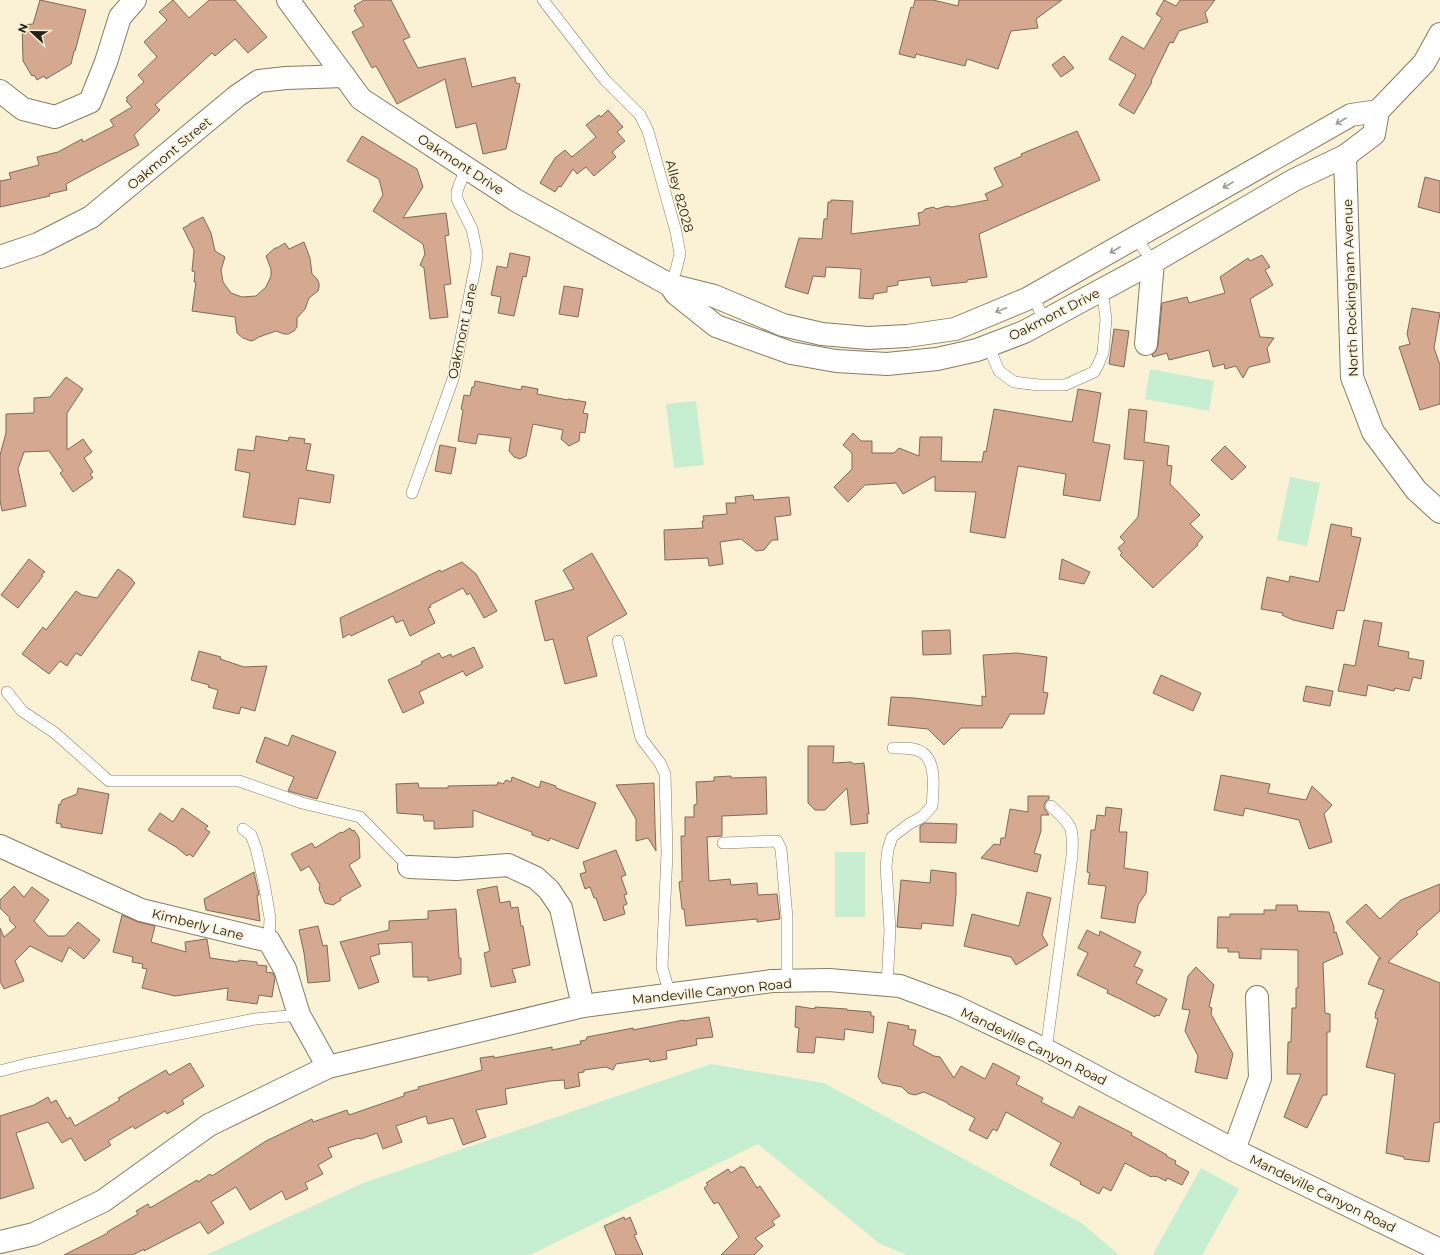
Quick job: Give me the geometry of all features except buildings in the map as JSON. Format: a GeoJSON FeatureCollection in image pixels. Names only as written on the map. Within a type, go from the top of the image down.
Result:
{"type":"FeatureCollection","features":[{"type":"Feature","properties":{"kind":"street"},"geometry":{"type":"LineString","coordinates":[[0,91],[23,109],[55,116],[90,102],[106,62],[120,17],[135,0]]}},
{"type":"Feature","properties":{"kind":"street","name":"Oakmont Drive"},"geometry":{"type":"LineString","coordinates":[[288,0],[361,99],[517,201],[670,285],[714,296],[783,325],[819,334],[868,338],[907,336],[955,329],[1033,296],[1351,115],[1378,111],[1374,134],[1345,156],[1294,180],[1153,262],[1024,332],[960,354],[937,359],[888,364],[836,362],[791,353],[716,326],[676,294],[670,285]]}},
{"type":"Feature","properties":{"kind":"street"},"geometry":{"type":"LineString","coordinates":[[1378,111],[1432,66],[1440,34]]}},
{"type":"Feature","properties":{"kind":"street","name":"Oakmont Street"},"geometry":{"type":"LineString","coordinates":[[0,257],[38,244],[91,217],[237,96],[259,81],[286,78],[344,76]]}},
{"type":"Feature","properties":{"kind":"street","name":"North Rockingham Avenue"},"geometry":{"type":"LineString","coordinates":[[1345,156],[1352,377],[1374,432],[1416,490],[1440,512]]}},
{"type":"Feature","properties":{"kind":"street"},"geometry":{"type":"LineString","coordinates":[[1146,344],[1153,262]]}},
{"type":"Feature","properties":{"kind":"street","name":"Kimberly Lane"},"geometry":{"type":"LineString","coordinates":[[0,846],[140,910],[269,942]]}},
{"type":"Feature","properties":{"kind":"street"},"geometry":{"type":"LineString","coordinates":[[409,867],[456,869],[508,865],[536,878],[549,890],[561,908],[582,1006]]}},
{"type":"Feature","properties":{"kind":"street"},"geometry":{"type":"LineString","coordinates":[[269,942],[285,968],[299,1015],[328,1067]]}},
{"type":"Feature","properties":{"kind":"street","name":"Mandeville Canyon Road"},"geometry":{"type":"LineString","coordinates":[[0,1242],[34,1234],[103,1201],[209,1125],[328,1067],[582,1006],[772,981],[829,980],[900,986],[956,1007],[1046,1050],[1234,1150],[1440,1250]]}},
{"type":"Feature","properties":{"kind":"street"},"geometry":{"type":"LineString","coordinates":[[1234,1150],[1260,1078],[1257,997]]}},
{"type":"Feature","properties":{"kind":"lane","name":"Alley 82028"},"geometry":{"type":"LineString","coordinates":[[543,0],[605,80],[640,115],[648,131],[676,232],[680,254],[670,285]]}},
{"type":"Feature","properties":{"kind":"lane","name":"Oakmont Lane"},"geometry":{"type":"LineString","coordinates":[[412,493],[453,379],[476,263],[477,253],[472,229],[457,199],[457,191],[466,168]]}},
{"type":"Feature","properties":{"kind":"lane"},"geometry":{"type":"LineString","coordinates":[[1136,238],[1153,262]]}},
{"type":"Feature","properties":{"kind":"lane"},"geometry":{"type":"LineString","coordinates":[[988,345],[999,371],[1014,382],[1039,385],[1065,385],[1088,375],[1094,372],[1103,353],[1106,319],[1102,289]]}},
{"type":"Feature","properties":{"kind":"lane"},"geometry":{"type":"LineString","coordinates":[[1033,296],[1044,320]]}},
{"type":"Feature","properties":{"kind":"lane"},"geometry":{"type":"LineString","coordinates":[[955,329],[960,354]]}},
{"type":"Feature","properties":{"kind":"lane"},"geometry":{"type":"LineString","coordinates":[[814,357],[819,334]]}},
{"type":"Feature","properties":{"kind":"lane"},"geometry":{"type":"LineString","coordinates":[[618,642],[641,738],[660,763],[665,774],[667,853],[662,967],[670,995]]}},
{"type":"Feature","properties":{"kind":"lane"},"geometry":{"type":"LineString","coordinates":[[8,692],[22,711],[55,733],[109,781],[239,781],[302,803],[360,817],[409,867]]}},
{"type":"Feature","properties":{"kind":"lane"},"geometry":{"type":"LineString","coordinates":[[886,985],[890,930],[886,866],[888,849],[892,837],[909,824],[922,817],[932,806],[933,782],[930,761],[923,752],[913,749],[893,748]]}},
{"type":"Feature","properties":{"kind":"lane"},"geometry":{"type":"LineString","coordinates":[[1046,1050],[1072,856],[1073,832],[1069,822],[1051,806]]}},
{"type":"Feature","properties":{"kind":"lane"},"geometry":{"type":"LineString","coordinates":[[243,829],[251,835],[256,848],[270,918],[269,942]]}},
{"type":"Feature","properties":{"kind":"lane"},"geometry":{"type":"LineString","coordinates":[[723,843],[777,841],[781,849],[787,918],[787,981]]}},
{"type":"Feature","properties":{"kind":"lane"},"geometry":{"type":"LineString","coordinates":[[0,1071],[27,1064],[255,1019],[299,1015]]}},
{"type":"Feature","properties":{"kind":"green space"},"geometry":{"type":"Polygon","coordinates":[[[1150,369],[1214,381],[1209,411],[1145,399],[1150,369]]]}},
{"type":"Feature","properties":{"kind":"green space"},"geometry":{"type":"Polygon","coordinates":[[[696,401],[704,465],[674,468],[666,404],[696,401]]]}},
{"type":"Feature","properties":{"kind":"green space"},"geometry":{"type":"Polygon","coordinates":[[[1290,477],[1320,483],[1307,546],[1277,540],[1290,477]]]}},
{"type":"Feature","properties":{"kind":"green space"},"geometry":{"type":"Polygon","coordinates":[[[835,852],[865,852],[865,917],[835,917],[835,852]]]}},
{"type":"Feature","properties":{"kind":"green space"},"geometry":{"type":"Polygon","coordinates":[[[711,1064],[824,1083],[1083,1224],[1119,1255],[907,1255],[880,1244],[758,1144],[530,1255],[206,1255],[363,1183],[711,1064]]]}},
{"type":"Feature","properties":{"kind":"green space"},"geometry":{"type":"Polygon","coordinates":[[[1201,1168],[1239,1189],[1202,1255],[1154,1255],[1153,1254],[1201,1168]]]}}]}
